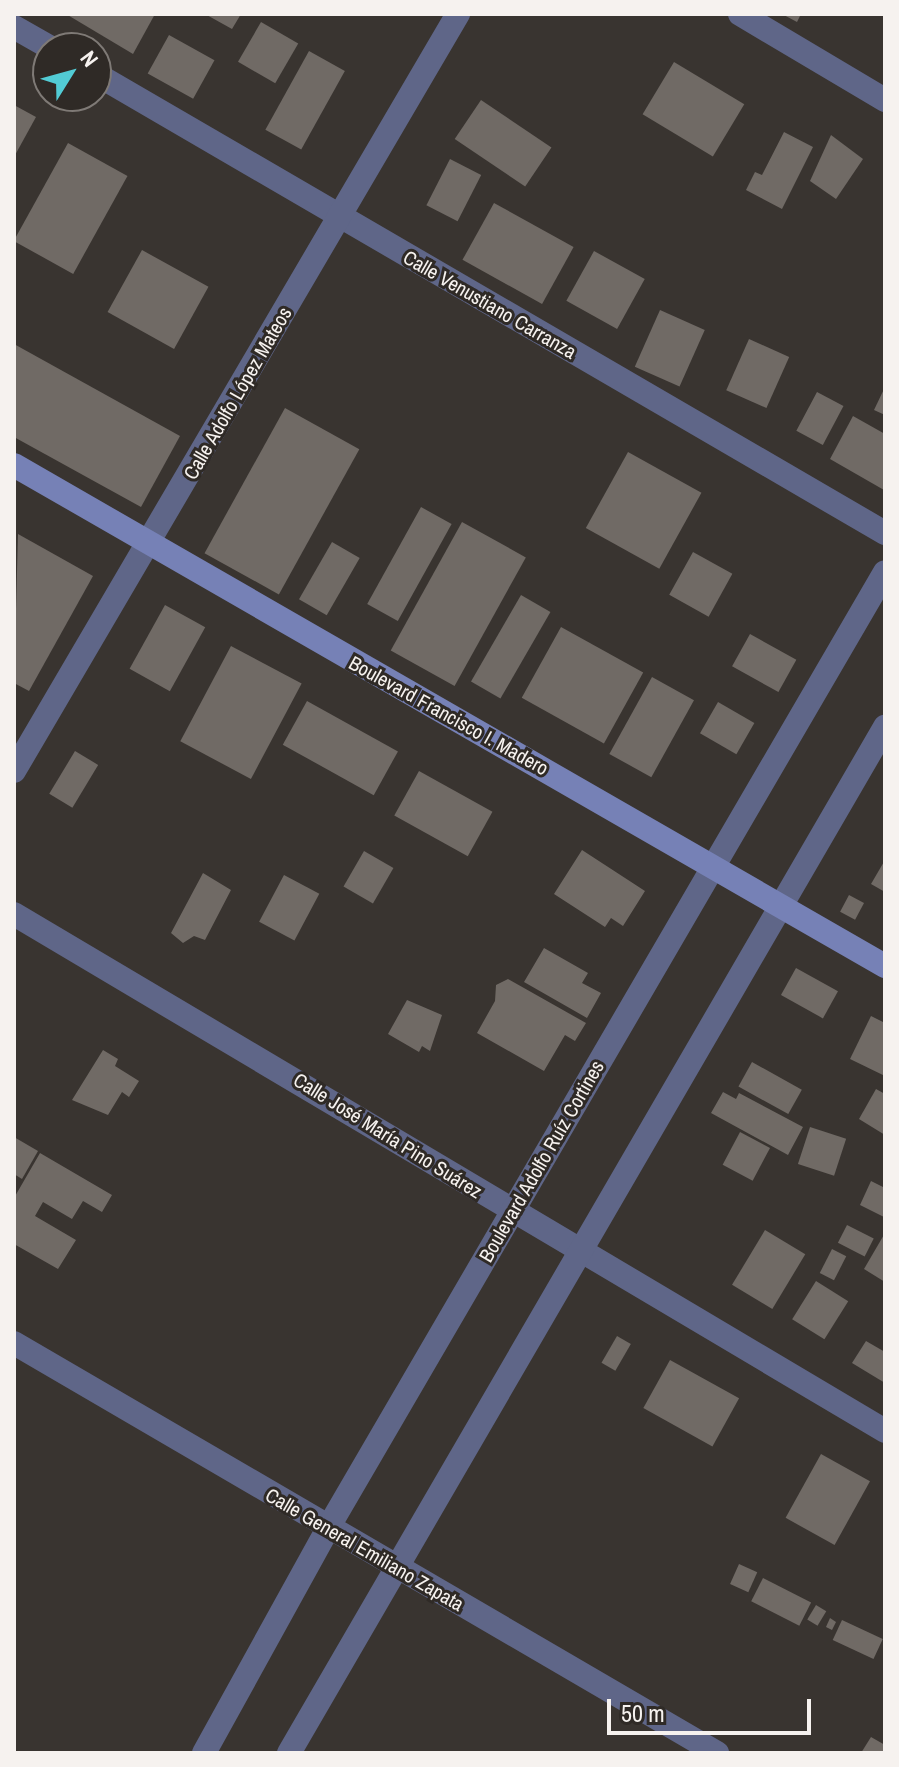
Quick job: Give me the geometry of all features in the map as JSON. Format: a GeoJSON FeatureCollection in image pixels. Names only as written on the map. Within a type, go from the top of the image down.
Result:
{"type":"FeatureCollection","features":[{"type":"Feature","properties":{"kind":"street","name":"Calle Adolfo López Mateos"},"geometry":{"type":"LineString","coordinates":[[14,771],[458,14]]}},
{"type":"Feature","properties":{"kind":"street"},"geometry":{"type":"LineString","coordinates":[[740,14],[885,100]]}},
{"type":"Feature","properties":{"kind":"street"},"geometry":{"type":"LineString","coordinates":[[14,27],[32,37]]}},
{"type":"Feature","properties":{"kind":"street","name":"Calle Venustiano Carranza"},"geometry":{"type":"LineString","coordinates":[[112,83],[885,533]]}},
{"type":"Feature","properties":{"kind":"street","name":"Boulevard Francisco I. Madero"},"geometry":{"type":"LineString","coordinates":[[14,465],[712,863],[885,966]]}},
{"type":"Feature","properties":{"kind":"street","name":"Boulevard Adolfo Ruíz Cortines"},"geometry":{"type":"LineString","coordinates":[[204,1753],[328,1528],[712,863],[885,572]]}},
{"type":"Feature","properties":{"kind":"street"},"geometry":{"type":"LineString","coordinates":[[289,1753],[885,727]]}},
{"type":"Feature","properties":{"kind":"street","name":"Calle José María Pino Suárez"},"geometry":{"type":"LineString","coordinates":[[14,914],[255,1053],[513,1211],[885,1431]]}},
{"type":"Feature","properties":{"kind":"street","name":"Calle General Emiliano Zapata"},"geometry":{"type":"LineString","coordinates":[[14,1343],[717,1753]]}},
{"type":"Feature","properties":{"kind":"building"},"geometry":{"type":"Polygon","coordinates":[[[66,14],[155,14],[133,54],[112,41],[112,32],[96,32],[66,14]]]}},
{"type":"Feature","properties":{"kind":"building"},"geometry":{"type":"Polygon","coordinates":[[[205,14],[241,14],[232,29],[205,14]]]}},
{"type":"Feature","properties":{"kind":"building"},"geometry":{"type":"Polygon","coordinates":[[[782,14],[801,14],[797,22],[782,14]]]}},
{"type":"Feature","properties":{"kind":"building"},"geometry":{"type":"Polygon","coordinates":[[[261,22],[298,44],[275,83],[238,62],[261,22]]]}},
{"type":"Feature","properties":{"kind":"building"},"geometry":{"type":"Polygon","coordinates":[[[169,35],[214,60],[193,99],[148,73],[169,35]]]}},
{"type":"Feature","properties":{"kind":"building"},"geometry":{"type":"Polygon","coordinates":[[[309,51],[345,71],[301,150],[265,130],[309,51]]]}},
{"type":"Feature","properties":{"kind":"building"},"geometry":{"type":"Polygon","coordinates":[[[674,62],[744,104],[713,157],[643,114],[674,62]]]}},
{"type":"Feature","properties":{"kind":"building"},"geometry":{"type":"Polygon","coordinates":[[[481,100],[551,148],[525,186],[455,139],[481,100]]]}},
{"type":"Feature","properties":{"kind":"building"},"geometry":{"type":"Polygon","coordinates":[[[14,105],[36,117],[14,157],[14,105]]]}},
{"type":"Feature","properties":{"kind":"building"},"geometry":{"type":"Polygon","coordinates":[[[784,132],[813,147],[782,209],[746,190],[755,172],[762,175],[784,132]]]}},
{"type":"Feature","properties":{"kind":"building"},"geometry":{"type":"Polygon","coordinates":[[[831,135],[863,159],[836,199],[810,181],[831,135]]]}},
{"type":"Feature","properties":{"kind":"building"},"geometry":{"type":"Polygon","coordinates":[[[68,143],[127,176],[73,274],[14,241],[68,143]]]}},
{"type":"Feature","properties":{"kind":"building"},"geometry":{"type":"Polygon","coordinates":[[[450,159],[481,175],[458,221],[426,205],[450,159]]]}},
{"type":"Feature","properties":{"kind":"building"},"geometry":{"type":"Polygon","coordinates":[[[494,203],[574,247],[542,304],[462,260],[494,203]]]}},
{"type":"Feature","properties":{"kind":"building"},"geometry":{"type":"Polygon","coordinates":[[[142,250],[208,287],[174,349],[108,312],[142,250]]]}},
{"type":"Feature","properties":{"kind":"building"},"geometry":{"type":"Polygon","coordinates":[[[594,251],[645,279],[617,329],[566,301],[594,251]]]}},
{"type":"Feature","properties":{"kind":"building"},"geometry":{"type":"Polygon","coordinates":[[[660,310],[705,330],[680,387],[635,367],[660,310]]]}},
{"type":"Feature","properties":{"kind":"building"},"geometry":{"type":"Polygon","coordinates":[[[749,339],[789,357],[766,408],[726,390],[749,339]]]}},
{"type":"Feature","properties":{"kind":"building"},"geometry":{"type":"Polygon","coordinates":[[[14,344],[180,436],[141,507],[14,437],[14,344]]]}},
{"type":"Feature","properties":{"kind":"building"},"geometry":{"type":"Polygon","coordinates":[[[885,387],[885,415],[874,410],[885,387]]]}},
{"type":"Feature","properties":{"kind":"building"},"geometry":{"type":"Polygon","coordinates":[[[817,392],[843,406],[823,445],[796,431],[817,392]]]}},
{"type":"Feature","properties":{"kind":"building"},"geometry":{"type":"Polygon","coordinates":[[[285,408],[359,449],[279,594],[205,553],[285,408]]]}},
{"type":"Feature","properties":{"kind":"building"},"geometry":{"type":"Polygon","coordinates":[[[853,416],[885,434],[884,490],[830,459],[853,416]]]}},
{"type":"Feature","properties":{"kind":"building"},"geometry":{"type":"Polygon","coordinates":[[[628,452],[701,493],[659,569],[586,528],[628,452]]]}},
{"type":"Feature","properties":{"kind":"building"},"geometry":{"type":"Polygon","coordinates":[[[421,507],[452,524],[398,621],[367,604],[421,507]]]}},
{"type":"Feature","properties":{"kind":"building"},"geometry":{"type":"Polygon","coordinates":[[[462,522],[526,557],[455,686],[391,651],[462,522]]]}},
{"type":"Feature","properties":{"kind":"building"},"geometry":{"type":"Polygon","coordinates":[[[18,534],[93,576],[29,691],[14,683],[18,534]]]}},
{"type":"Feature","properties":{"kind":"building"},"geometry":{"type":"Polygon","coordinates":[[[332,542],[360,558],[327,615],[299,599],[332,542]]]}},
{"type":"Feature","properties":{"kind":"building"},"geometry":{"type":"Polygon","coordinates":[[[693,552],[732,574],[709,617],[669,595],[693,552]]]}},
{"type":"Feature","properties":{"kind":"building"},"geometry":{"type":"Polygon","coordinates":[[[521,595],[550,612],[500,699],[471,682],[521,595]]]}},
{"type":"Feature","properties":{"kind":"building"},"geometry":{"type":"Polygon","coordinates":[[[165,605],[205,627],[170,691],[130,669],[165,605]]]}},
{"type":"Feature","properties":{"kind":"building"},"geometry":{"type":"Polygon","coordinates":[[[561,627],[643,673],[604,743],[522,698],[561,627]]]}},
{"type":"Feature","properties":{"kind":"building"},"geometry":{"type":"Polygon","coordinates":[[[750,634],[796,660],[778,692],[732,666],[750,634]]]}},
{"type":"Feature","properties":{"kind":"building"},"geometry":{"type":"Polygon","coordinates":[[[231,646],[302,684],[251,779],[180,741],[231,646]]]}},
{"type":"Feature","properties":{"kind":"building"},"geometry":{"type":"Polygon","coordinates":[[[652,677],[694,700],[651,777],[609,754],[652,677]]]}},
{"type":"Feature","properties":{"kind":"building"},"geometry":{"type":"Polygon","coordinates":[[[307,701],[398,751],[374,795],[283,745],[307,701]]]}},
{"type":"Feature","properties":{"kind":"building"},"geometry":{"type":"Polygon","coordinates":[[[718,702],[754,723],[736,754],[700,733],[718,702]]]}},
{"type":"Feature","properties":{"kind":"building"},"geometry":{"type":"Polygon","coordinates":[[[75,751],[98,765],[72,808],[49,794],[75,751]]]}},
{"type":"Feature","properties":{"kind":"building"},"geometry":{"type":"Polygon","coordinates":[[[419,771],[492,812],[468,856],[394,816],[419,771]]]}},
{"type":"Feature","properties":{"kind":"building"},"geometry":{"type":"Polygon","coordinates":[[[582,850],[645,891],[623,926],[611,918],[605,927],[554,894],[582,850]]]}},
{"type":"Feature","properties":{"kind":"building"},"geometry":{"type":"Polygon","coordinates":[[[364,851],[393,868],[373,904],[344,887],[364,851]]]}},
{"type":"Feature","properties":{"kind":"building"},"geometry":{"type":"Polygon","coordinates":[[[885,860],[885,892],[871,884],[885,860]]]}},
{"type":"Feature","properties":{"kind":"building"},"geometry":{"type":"Polygon","coordinates":[[[203,873],[231,890],[205,940],[194,936],[183,943],[171,933],[203,873]]]}},
{"type":"Feature","properties":{"kind":"building"},"geometry":{"type":"Polygon","coordinates":[[[284,875],[319,894],[294,941],[259,922],[284,875]]]}},
{"type":"Feature","properties":{"kind":"building"},"geometry":{"type":"Polygon","coordinates":[[[849,895],[864,903],[855,920],[840,912],[849,895]]]}},
{"type":"Feature","properties":{"kind":"building"},"geometry":{"type":"Polygon","coordinates":[[[544,948],[588,973],[582,983],[601,993],[587,1018],[524,982],[544,948]]]}},
{"type":"Feature","properties":{"kind":"building"},"geometry":{"type":"Polygon","coordinates":[[[796,968],[838,991],[823,1018],[781,995],[796,968]]]}},
{"type":"Feature","properties":{"kind":"building"},"geometry":{"type":"Polygon","coordinates":[[[508,979],[586,1023],[575,1041],[565,1035],[544,1071],[477,1033],[495,1001],[496,985],[508,979]]]}},
{"type":"Feature","properties":{"kind":"building"},"geometry":{"type":"Polygon","coordinates":[[[407,1000],[442,1015],[430,1051],[422,1046],[419,1052],[388,1034],[407,1000]]]}},
{"type":"Feature","properties":{"kind":"building"},"geometry":{"type":"Polygon","coordinates":[[[871,1016],[885,1023],[885,1076],[850,1059],[871,1016]]]}},
{"type":"Feature","properties":{"kind":"building"},"geometry":{"type":"Polygon","coordinates":[[[103,1050],[118,1059],[115,1066],[139,1081],[129,1097],[122,1092],[108,1115],[72,1100],[103,1050]]]}},
{"type":"Feature","properties":{"kind":"building"},"geometry":{"type":"Polygon","coordinates":[[[752,1062],[802,1090],[788,1114],[738,1086],[752,1062]]]}},
{"type":"Feature","properties":{"kind":"building"},"geometry":{"type":"Polygon","coordinates":[[[876,1089],[885,1094],[885,1135],[859,1119],[876,1089]]]}},
{"type":"Feature","properties":{"kind":"building"},"geometry":{"type":"Polygon","coordinates":[[[723,1092],[736,1099],[739,1093],[803,1127],[788,1155],[711,1113],[723,1092]]]}},
{"type":"Feature","properties":{"kind":"building"},"geometry":{"type":"Polygon","coordinates":[[[810,1127],[846,1139],[834,1176],[798,1164],[810,1127]]]}},
{"type":"Feature","properties":{"kind":"building"},"geometry":{"type":"Polygon","coordinates":[[[740,1132],[770,1148],[753,1181],[723,1165],[740,1132]]]}},
{"type":"Feature","properties":{"kind":"building"},"geometry":{"type":"Polygon","coordinates":[[[14,1137],[38,1151],[22,1179],[14,1174],[14,1137]]]}},
{"type":"Feature","properties":{"kind":"building"},"geometry":{"type":"Polygon","coordinates":[[[40,1153],[112,1195],[102,1212],[83,1201],[72,1219],[43,1202],[35,1216],[76,1240],[58,1269],[14,1244],[14,1198],[40,1153]]]}},
{"type":"Feature","properties":{"kind":"building"},"geometry":{"type":"Polygon","coordinates":[[[871,1181],[885,1188],[884,1217],[860,1205],[871,1181]]]}},
{"type":"Feature","properties":{"kind":"building"},"geometry":{"type":"Polygon","coordinates":[[[847,1225],[874,1239],[865,1256],[838,1243],[847,1225]]]}},
{"type":"Feature","properties":{"kind":"building"},"geometry":{"type":"Polygon","coordinates":[[[765,1230],[805,1254],[772,1309],[732,1285],[765,1230]]]}},
{"type":"Feature","properties":{"kind":"building"},"geometry":{"type":"Polygon","coordinates":[[[885,1233],[885,1282],[864,1269],[885,1233]]]}},
{"type":"Feature","properties":{"kind":"building"},"geometry":{"type":"Polygon","coordinates":[[[832,1249],[846,1256],[834,1280],[820,1273],[832,1249]]]}},
{"type":"Feature","properties":{"kind":"building"},"geometry":{"type":"Polygon","coordinates":[[[816,1281],[848,1301],[824,1339],[792,1319],[816,1281]]]}},
{"type":"Feature","properties":{"kind":"building"},"geometry":{"type":"Polygon","coordinates":[[[617,1336],[631,1344],[615,1371],[602,1363],[617,1336]]]}},
{"type":"Feature","properties":{"kind":"building"},"geometry":{"type":"Polygon","coordinates":[[[866,1341],[885,1352],[885,1383],[852,1363],[866,1341]]]}},
{"type":"Feature","properties":{"kind":"building"},"geometry":{"type":"Polygon","coordinates":[[[670,1360],[739,1398],[712,1446],[643,1408],[670,1360]]]}},
{"type":"Feature","properties":{"kind":"building"},"geometry":{"type":"Polygon","coordinates":[[[821,1454],[870,1481],[835,1545],[786,1518],[821,1454]]]}},
{"type":"Feature","properties":{"kind":"building"},"geometry":{"type":"Polygon","coordinates":[[[739,1564],[757,1572],[748,1592],[730,1584],[739,1564]]]}},
{"type":"Feature","properties":{"kind":"building"},"geometry":{"type":"Polygon","coordinates":[[[763,1578],[811,1603],[799,1626],[751,1601],[763,1578]]]}},
{"type":"Feature","properties":{"kind":"building"},"geometry":{"type":"Polygon","coordinates":[[[816,1605],[826,1611],[818,1626],[807,1620],[816,1605]]]}},
{"type":"Feature","properties":{"kind":"building"},"geometry":{"type":"Polygon","coordinates":[[[830,1618],[836,1622],[832,1630],[826,1627],[830,1618]]]}},
{"type":"Feature","properties":{"kind":"building"},"geometry":{"type":"Polygon","coordinates":[[[842,1620],[883,1639],[873,1659],[833,1640],[842,1620]]]}},
{"type":"Feature","properties":{"kind":"building"},"geometry":{"type":"Polygon","coordinates":[[[871,1737],[885,1745],[885,1753],[861,1753],[871,1737]]]}}]}
